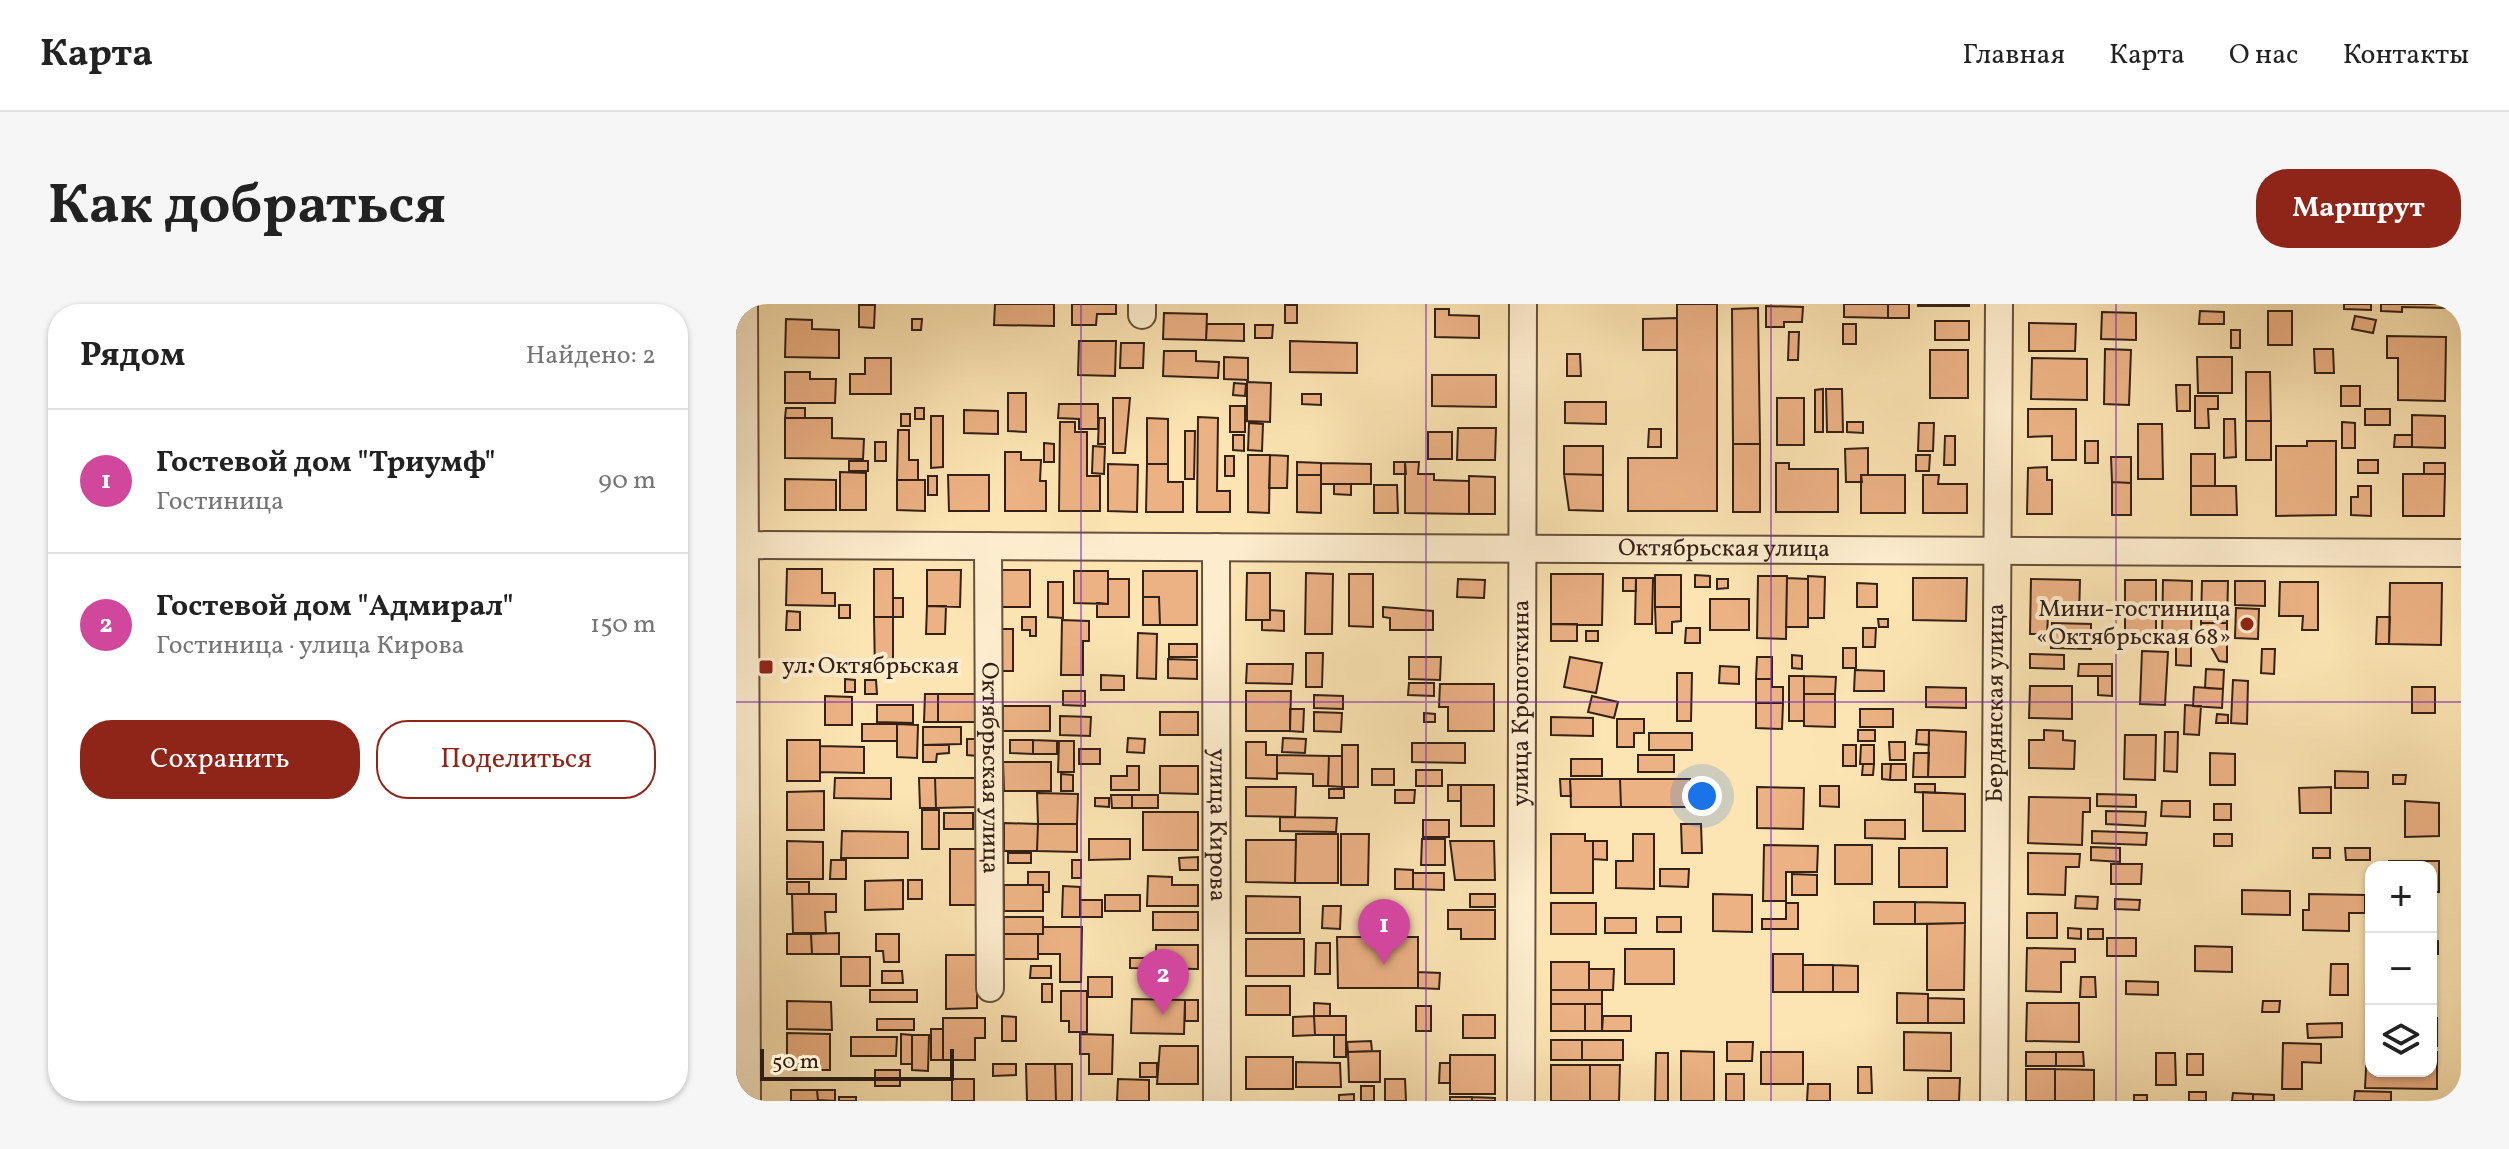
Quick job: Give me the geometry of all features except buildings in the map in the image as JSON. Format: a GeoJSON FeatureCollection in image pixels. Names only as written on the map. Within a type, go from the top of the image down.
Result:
{"type":"FeatureCollection","features":[{"type":"Feature","properties":{"kind":"street"},"geometry":{"type":"LineString","coordinates":[[744,304],[740,545],[747,1101]]}},
{"type":"Feature","properties":{"kind":"street","name":"улица Кропоткина"},"geometry":{"type":"LineString","coordinates":[[1521,1101],[1523,304]]}},
{"type":"Feature","properties":{"kind":"street","name":"Бердянская улица"},"geometry":{"type":"LineString","coordinates":[[1994,1101],[1999,304]]}},
{"type":"Feature","properties":{"kind":"street","name":"Октябрьская улица"},"geometry":{"type":"LineString","coordinates":[[740,545],[2461,553]]}},
{"type":"Feature","properties":{"kind":"street","name":"Октябрьская улица"},"geometry":{"type":"LineString","coordinates":[[988,546],[990,988]]}},
{"type":"Feature","properties":{"kind":"street","name":"улица Кирова"},"geometry":{"type":"LineString","coordinates":[[1216,547],[1217,1101]]}},
{"type":"Feature","properties":{"kind":"place","name":"Мини-гостиница «Октябрьская 68»"},"geometry":{"type":"Point","coordinates":[2247,624]}},
{"type":"Feature","properties":{"kind":"place","name":"ул. Октябрьская"},"geometry":{"type":"Point","coordinates":[766,667]}},
{"type":"Feature","properties":{"kind":"place","name":"Гостевой дом \"Триумф\""},"geometry":{"type":"Point","coordinates":[1384,965]}},
{"type":"Feature","properties":{"kind":"place","name":"Гостевой дом \"Адмирал\""},"geometry":{"type":"Point","coordinates":[1163,1015]}}]}
